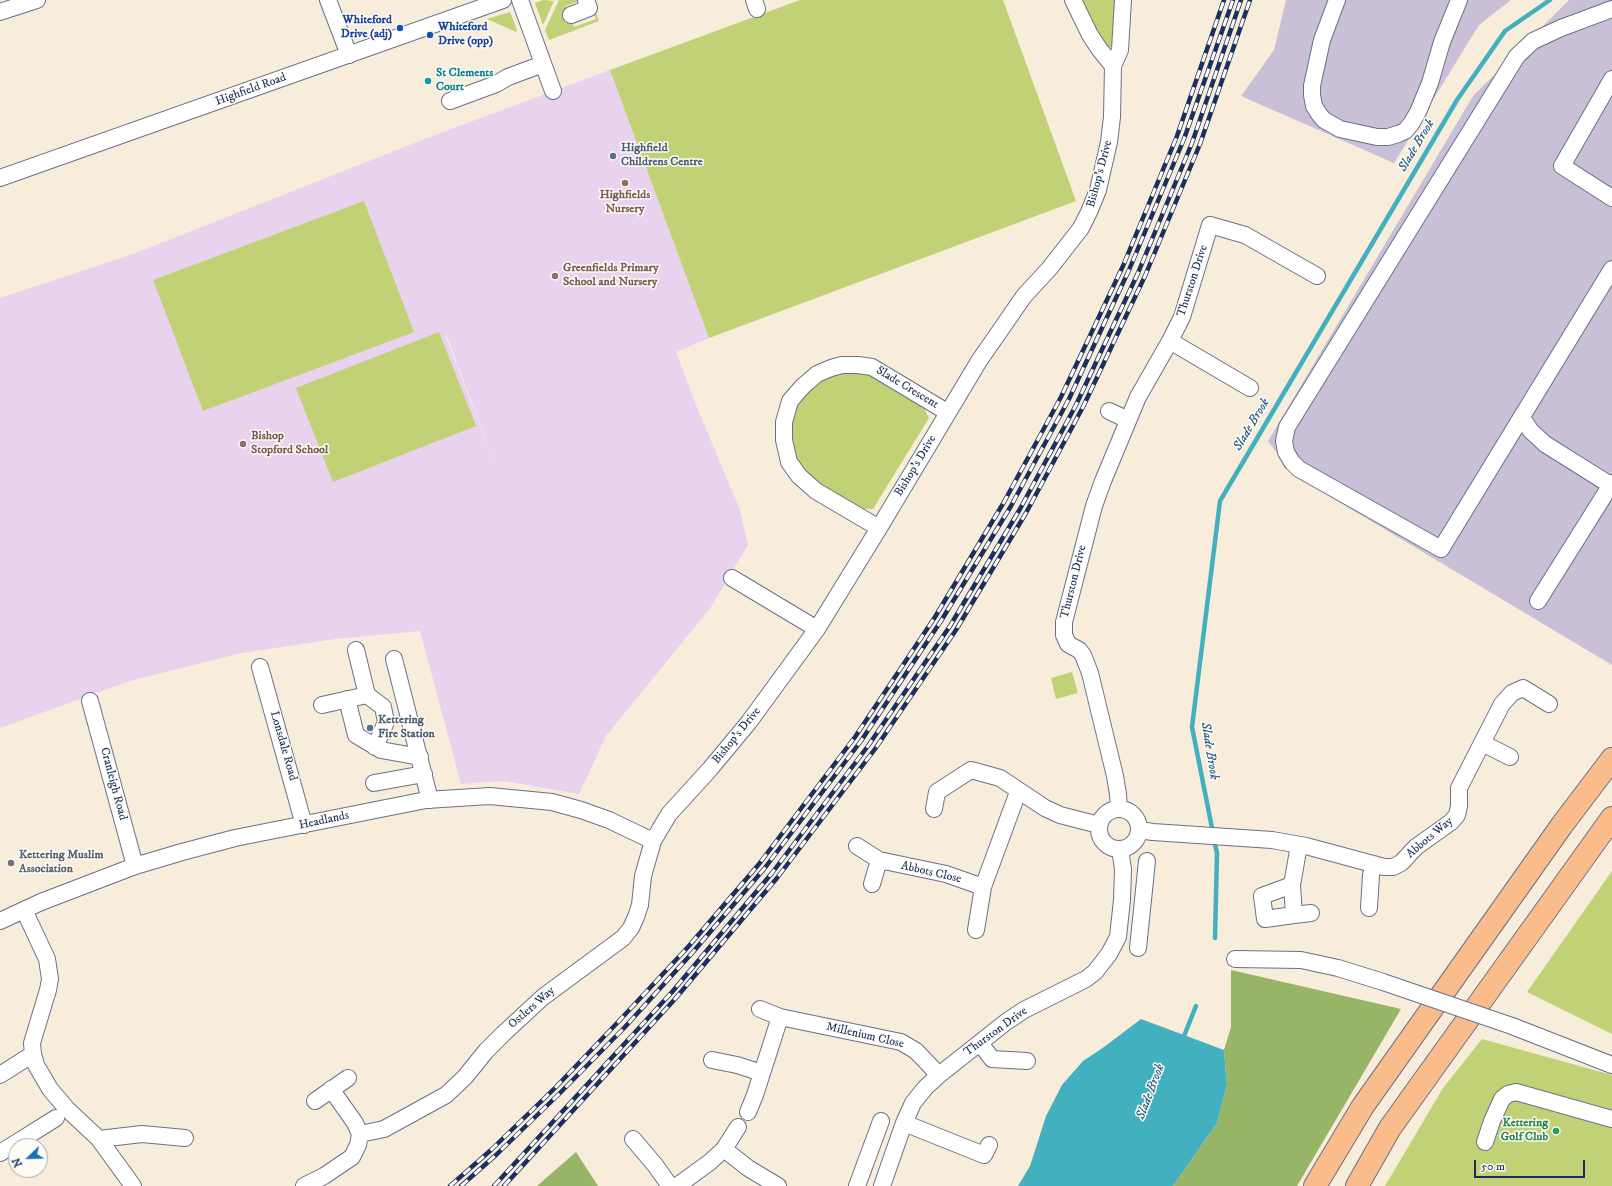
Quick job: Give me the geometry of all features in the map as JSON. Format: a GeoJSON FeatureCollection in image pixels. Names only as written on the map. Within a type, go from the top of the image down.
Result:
{"type":"FeatureCollection","features":[{"type":"Feature","properties":{"kind":"highway"},"geometry":{"type":"LineString","coordinates":[[1315,1186],[1363,1106],[1562,825],[1612,759]]}},
{"type":"Feature","properties":{"kind":"highway"},"geometry":{"type":"LineString","coordinates":[[1357,1186],[1390,1128],[1612,818]]}},
{"type":"Feature","properties":{"kind":"street"},"geometry":{"type":"LineString","coordinates":[[0,12],[38,0]]}},
{"type":"Feature","properties":{"kind":"street"},"geometry":{"type":"LineString","coordinates":[[328,0],[349,55]]}},
{"type":"Feature","properties":{"kind":"street","name":"Highfield Road"},"geometry":{"type":"LineString","coordinates":[[0,178],[349,55],[481,4],[503,0]]}},
{"type":"Feature","properties":{"kind":"street"},"geometry":{"type":"LineString","coordinates":[[520,0],[553,91]]}},
{"type":"Feature","properties":{"kind":"street"},"geometry":{"type":"LineString","coordinates":[[571,15],[589,8],[586,0]]}},
{"type":"Feature","properties":{"kind":"street"},"geometry":{"type":"LineString","coordinates":[[1073,0],[1090,35],[1113,66]]}},
{"type":"Feature","properties":{"kind":"street","name":"Bishop's Drive"},"geometry":{"type":"LineString","coordinates":[[653,841],[669,814],[710,769],[749,722],[817,629],[979,361],[1024,296],[1070,243],[1081,228],[1098,190],[1109,142],[1112,117],[1113,66],[1120,50],[1124,0]]}},
{"type":"Feature","properties":{"kind":"street"},"geometry":{"type":"LineString","coordinates":[[1337,0],[1322,40],[1314,72],[1312,95],[1314,106],[1324,120],[1340,129],[1388,137],[1405,131],[1418,112],[1430,83],[1442,42],[1459,0]]}},
{"type":"Feature","properties":{"kind":"street"},"geometry":{"type":"LineString","coordinates":[[1612,10],[1561,28],[1533,41],[1517,56],[1287,427],[1284,441],[1286,452],[1292,462],[1299,469],[1441,549],[1612,269]]}},
{"type":"Feature","properties":{"kind":"street"},"geometry":{"type":"LineString","coordinates":[[450,101],[496,84],[508,76],[543,64]]}},
{"type":"Feature","properties":{"kind":"street"},"geometry":{"type":"LineString","coordinates":[[1612,79],[1562,166],[1612,198]]}},
{"type":"Feature","properties":{"kind":"street","name":"Thurston Drive"},"geometry":{"type":"LineString","coordinates":[[1119,809],[1116,782],[1090,674],[1083,654],[1068,644],[1064,635],[1064,622],[1094,506],[1138,397],[1182,317],[1210,225],[1244,235],[1318,276]]}},
{"type":"Feature","properties":{"kind":"street"},"geometry":{"type":"LineString","coordinates":[[1170,341],[1250,388]]}},
{"type":"Feature","properties":{"kind":"street","name":"Slade Crescent"},"geometry":{"type":"LineString","coordinates":[[879,528],[816,492],[799,476],[789,462],[784,440],[784,422],[790,401],[802,386],[817,374],[831,368],[858,365],[872,367],[947,412]]}},
{"type":"Feature","properties":{"kind":"street"},"geometry":{"type":"LineString","coordinates":[[1109,411],[1128,420]]}},
{"type":"Feature","properties":{"kind":"street"},"geometry":{"type":"LineString","coordinates":[[1522,418],[1545,444],[1612,485],[1538,601]]}},
{"type":"Feature","properties":{"kind":"street"},"geometry":{"type":"LineString","coordinates":[[732,578],[817,629]]}},
{"type":"Feature","properties":{"kind":"street"},"geometry":{"type":"LineString","coordinates":[[356,650],[367,695],[383,707],[386,722],[375,747]]}},
{"type":"Feature","properties":{"kind":"street"},"geometry":{"type":"LineString","coordinates":[[394,659],[430,800]]}},
{"type":"Feature","properties":{"kind":"street","name":"Lonsdale Road"},"geometry":{"type":"LineString","coordinates":[[260,667],[304,825]]}},
{"type":"Feature","properties":{"kind":"street","name":"Abbots Way"},"geometry":{"type":"LineString","coordinates":[[1139,830],[1272,840],[1299,845],[1384,867],[1394,867],[1401,863],[1416,847],[1451,822],[1457,815],[1459,806],[1459,788],[1502,704],[1512,693],[1522,688],[1549,704]]}},
{"type":"Feature","properties":{"kind":"street"},"geometry":{"type":"LineString","coordinates":[[322,705],[367,695]]}},
{"type":"Feature","properties":{"kind":"street"},"geometry":{"type":"LineString","coordinates":[[347,699],[356,735],[381,750],[420,758]]}},
{"type":"Feature","properties":{"kind":"street","name":"Cranleigh Road"},"geometry":{"type":"LineString","coordinates":[[90,701],[135,866]]}},
{"type":"Feature","properties":{"kind":"street"},"geometry":{"type":"LineString","coordinates":[[1482,743],[1510,757]]}},
{"type":"Feature","properties":{"kind":"street"},"geometry":{"type":"LineString","coordinates":[[934,808],[937,792],[971,770],[1000,778],[1018,792],[1050,810],[1099,825]]}},
{"type":"Feature","properties":{"kind":"street"},"geometry":{"type":"LineString","coordinates":[[374,783],[424,774]]}},
{"type":"Feature","properties":{"kind":"street"},"geometry":{"type":"LineString","coordinates":[[976,930],[983,887],[1018,792]]}},
{"type":"Feature","properties":{"kind":"street","name":"Headlands"},"geometry":{"type":"LineString","coordinates":[[0,921],[41,902],[135,866],[235,838],[430,800],[490,796],[552,802],[602,817],[653,841]]}},
{"type":"Feature","properties":{"kind":"street"},"geometry":{"type":"LineString","coordinates":[[1119,809],[1130,813],[1134,817],[1139,830],[1131,845],[1120,849],[1114,849],[1103,842],[1098,831],[1099,825],[1106,814],[1119,809]]}},
{"type":"Feature","properties":{"kind":"street","name":"Ostlers Way"},"geometry":{"type":"LineString","coordinates":[[360,1134],[384,1129],[446,1095],[465,1077],[486,1051],[543,997],[623,938],[636,917],[640,905],[643,876],[653,841]]}},
{"type":"Feature","properties":{"kind":"street"},"geometry":{"type":"LineString","coordinates":[[1294,915],[1292,885],[1299,845]]}},
{"type":"Feature","properties":{"kind":"street","name":"Abbots Close"},"geometry":{"type":"LineString","coordinates":[[857,846],[879,860],[946,874],[983,887]]}},
{"type":"Feature","properties":{"kind":"street","name":"Thurston Drive"},"geometry":{"type":"LineString","coordinates":[[882,1186],[904,1123],[913,1103],[925,1088],[938,1075],[1024,1010],[1086,979],[1095,972],[1109,954],[1118,937],[1122,900],[1123,869],[1120,849]]}},
{"type":"Feature","properties":{"kind":"street"},"geometry":{"type":"LineString","coordinates":[[872,884],[879,860]]}},
{"type":"Feature","properties":{"kind":"street"},"geometry":{"type":"LineString","coordinates":[[1138,948],[1147,861]]}},
{"type":"Feature","properties":{"kind":"street"},"geometry":{"type":"LineString","coordinates":[[1369,908],[1371,875],[1374,864]]}},
{"type":"Feature","properties":{"kind":"street"},"geometry":{"type":"LineString","coordinates":[[1292,885],[1262,896],[1264,918],[1311,913]]}},
{"type":"Feature","properties":{"kind":"street"},"geometry":{"type":"LineString","coordinates":[[1122,900],[1142,901]]}},
{"type":"Feature","properties":{"kind":"street"},"geometry":{"type":"LineString","coordinates":[[24,910],[46,959],[50,979],[32,1043],[36,1065],[50,1089],[99,1139],[133,1186]]}},
{"type":"Feature","properties":{"kind":"street"},"geometry":{"type":"LineString","coordinates":[[1235,959],[1301,960],[1338,968],[1512,1026],[1612,1065]]}},
{"type":"Feature","properties":{"kind":"street","name":"Millenium Close"},"geometry":{"type":"LineString","coordinates":[[760,1009],[780,1017],[901,1042],[916,1051],[938,1075]]}},
{"type":"Feature","properties":{"kind":"street"},"geometry":{"type":"LineString","coordinates":[[748,1112],[755,1096],[780,1017]]}},
{"type":"Feature","properties":{"kind":"street"},"geometry":{"type":"LineString","coordinates":[[980,1043],[992,1059],[1027,1061]]}},
{"type":"Feature","properties":{"kind":"street"},"geometry":{"type":"LineString","coordinates":[[0,1075],[33,1054]]}},
{"type":"Feature","properties":{"kind":"street"},"geometry":{"type":"LineString","coordinates":[[712,1060],[737,1065],[762,1073]]}},
{"type":"Feature","properties":{"kind":"street"},"geometry":{"type":"LineString","coordinates":[[315,1101],[348,1078]]}},
{"type":"Feature","properties":{"kind":"street"},"geometry":{"type":"LineString","coordinates":[[304,1186],[324,1176],[352,1157],[358,1145],[360,1134],[355,1123],[331,1089]]}},
{"type":"Feature","properties":{"kind":"street"},"geometry":{"type":"LineString","coordinates":[[1485,1142],[1492,1120],[1502,1099],[1508,1094],[1516,1092],[1612,1120]]}},
{"type":"Feature","properties":{"kind":"street"},"geometry":{"type":"LineString","coordinates":[[0,1153],[56,1118]]}},
{"type":"Feature","properties":{"kind":"street"},"geometry":{"type":"LineString","coordinates":[[857,1186],[881,1121]]}},
{"type":"Feature","properties":{"kind":"street"},"geometry":{"type":"LineString","coordinates":[[904,1123],[984,1156],[989,1145]]}},
{"type":"Feature","properties":{"kind":"street"},"geometry":{"type":"LineString","coordinates":[[677,1186],[710,1162],[724,1149],[738,1127]]}},
{"type":"Feature","properties":{"kind":"street"},"geometry":{"type":"LineString","coordinates":[[99,1139],[142,1134],[185,1138]]}},
{"type":"Feature","properties":{"kind":"street"},"geometry":{"type":"LineString","coordinates":[[632,1139],[655,1164],[670,1186]]}},
{"type":"Feature","properties":{"kind":"street"},"geometry":{"type":"LineString","coordinates":[[724,1149],[748,1168],[778,1186]]}},
{"type":"Feature","properties":{"kind":"street"},"geometry":{"type":"LineString","coordinates":[[868,1157],[889,1165]]}},
{"type":"Feature","properties":{"kind":"shaded area"},"geometry":{"type":"Polygon","coordinates":[[[1286,0],[1511,0],[1479,25],[1394,163],[1241,96],[1274,50],[1286,0]]]}},
{"type":"Feature","properties":{"kind":"shaded area"},"geometry":{"type":"Polygon","coordinates":[[[1569,0],[1612,0],[1612,665],[1294,475],[1268,441],[1473,96],[1569,0]]]}},
{"type":"Feature","properties":{"kind":"shaded area","name":"Bishop Stopford School"},"geometry":{"type":"Polygon","coordinates":[[[610,70],[709,338],[676,352],[696,405],[740,510],[748,545],[711,607],[606,736],[579,794],[504,781],[461,784],[420,631],[335,639],[242,653],[130,681],[0,728],[0,298],[133,254],[435,135],[610,70]],[[446,334],[445,335],[502,482],[446,334]]]}},
{"type":"Feature","properties":{"kind":"green space"},"geometry":{"type":"Polygon","coordinates":[[[543,0],[554,1],[543,25],[535,3],[543,0]]]}},
{"type":"Feature","properties":{"kind":"green space"},"geometry":{"type":"Polygon","coordinates":[[[559,0],[582,0],[566,6],[574,27],[596,19],[589,0],[591,0],[599,21],[549,40],[545,30],[559,0]]]}},
{"type":"Feature","properties":{"kind":"green space"},"geometry":{"type":"Polygon","coordinates":[[[800,0],[1003,0],[1076,201],[709,338],[610,70],[800,0]]]}},
{"type":"Feature","properties":{"kind":"green space"},"geometry":{"type":"Polygon","coordinates":[[[1080,0],[1117,0],[1113,45],[1111,47],[1109,48],[1103,45],[1080,0]]]}},
{"type":"Feature","properties":{"kind":"green space"},"geometry":{"type":"Polygon","coordinates":[[[510,12],[517,30],[516,32],[487,19],[510,12]]]}},
{"type":"Feature","properties":{"kind":"green space"},"geometry":{"type":"Polygon","coordinates":[[[364,201],[414,332],[203,411],[153,280],[364,201]]]}},
{"type":"Feature","properties":{"kind":"green space"},"geometry":{"type":"Polygon","coordinates":[[[439,332],[476,426],[333,482],[296,388],[439,332]]]}},
{"type":"Feature","properties":{"kind":"green space"},"geometry":{"type":"Polygon","coordinates":[[[840,372],[865,372],[923,406],[929,418],[873,509],[859,509],[819,485],[798,464],[790,441],[792,415],[800,400],[819,380],[840,372]]]}},
{"type":"Feature","properties":{"kind":"green space"},"geometry":{"type":"Polygon","coordinates":[[[1072,672],[1078,693],[1056,699],[1051,678],[1072,672]]]}},
{"type":"Feature","properties":{"kind":"green space"},"geometry":{"type":"Polygon","coordinates":[[[1612,871],[1612,1034],[1527,992],[1612,871]]]}},
{"type":"Feature","properties":{"kind":"green space"},"geometry":{"type":"Polygon","coordinates":[[[1231,970],[1401,1009],[1297,1186],[1173,1186],[1217,1123],[1227,1085],[1224,1050],[1231,1027],[1231,970]]]}},
{"type":"Feature","properties":{"kind":"green space","name":"Kettering Golf Club"},"geometry":{"type":"Polygon","coordinates":[[[1482,1039],[1612,1075],[1612,1186],[1385,1186],[1443,1088],[1482,1039]]]}},
{"type":"Feature","properties":{"kind":"green space"},"geometry":{"type":"Polygon","coordinates":[[[576,1152],[598,1186],[537,1186],[576,1152]]]}},
{"type":"Feature","properties":{"kind":"water"},"geometry":{"type":"Polygon","coordinates":[[[1141,1019],[1224,1050],[1227,1085],[1217,1123],[1173,1186],[1018,1186],[1030,1166],[1046,1116],[1062,1085],[1083,1061],[1141,1019]]]}},
{"type":"Feature","properties":{"kind":"waterway","name":"Slade Brook"},"geometry":{"type":"LineString","coordinates":[[1213,833],[1192,727],[1220,501],[1457,100],[1505,31],[1550,0]]}},
{"type":"Feature","properties":{"kind":"waterway","name":"Slade Brook"},"geometry":{"type":"LineString","coordinates":[[1214,840],[1217,853],[1215,938]]}},
{"type":"Feature","properties":{"kind":"waterway","name":"Slade Brook"},"geometry":{"type":"LineString","coordinates":[[1182,1041],[1196,1006]]}},
{"type":"Feature","properties":{"kind":"railway"},"geometry":{"type":"LineString","coordinates":[[450,1186],[491,1150],[556,1087],[688,947],[759,864],[855,737],[935,617],[1004,502],[1061,397],[1123,266],[1177,136],[1224,0]]}},
{"type":"Feature","properties":{"kind":"railway"},"geometry":{"type":"LineString","coordinates":[[461,1186],[496,1155],[560,1093],[625,1027],[693,952],[764,869],[861,741],[941,621],[1011,506],[1069,399],[1129,270],[1184,139],[1233,0]]}},
{"type":"Feature","properties":{"kind":"railway"},"geometry":{"type":"LineString","coordinates":[[494,1186],[672,992],[772,873],[868,746],[950,626],[1020,509],[1076,405],[1138,273],[1192,143],[1241,0]]}},
{"type":"Feature","properties":{"kind":"railway"},"geometry":{"type":"LineString","coordinates":[[504,1186],[675,999],[777,878],[875,749],[956,630],[1026,513],[1083,407],[1145,276],[1200,144],[1250,0]]}},
{"type":"Feature","properties":{"kind":"place","name":"Whiteford Drive (adj)"},"geometry":{"type":"Point","coordinates":[400,28]}},
{"type":"Feature","properties":{"kind":"place","name":"Whiteford Drive (opp)"},"geometry":{"type":"Point","coordinates":[430,35]}},
{"type":"Feature","properties":{"kind":"place","name":"St Clements Court"},"geometry":{"type":"Point","coordinates":[428,81]}},
{"type":"Feature","properties":{"kind":"place","name":"Highfield Childrens Centre"},"geometry":{"type":"Point","coordinates":[613,156]}},
{"type":"Feature","properties":{"kind":"place","name":"Highfields Nursery"},"geometry":{"type":"Point","coordinates":[625,183]}},
{"type":"Feature","properties":{"kind":"place","name":"Greenfields Primary School and Nursery"},"geometry":{"type":"Point","coordinates":[555,276]}},
{"type":"Feature","properties":{"kind":"place","name":"Bishop Stopford School"},"geometry":{"type":"Point","coordinates":[243,444]}},
{"type":"Feature","properties":{"kind":"place","name":"Kettering Fire Station"},"geometry":{"type":"Point","coordinates":[370,728]}},
{"type":"Feature","properties":{"kind":"place","name":"Kettering Muslim Association"},"geometry":{"type":"Point","coordinates":[11,863]}},
{"type":"Feature","properties":{"kind":"place","name":"Kettering Golf Club"},"geometry":{"type":"Point","coordinates":[1556,1131]}}]}
